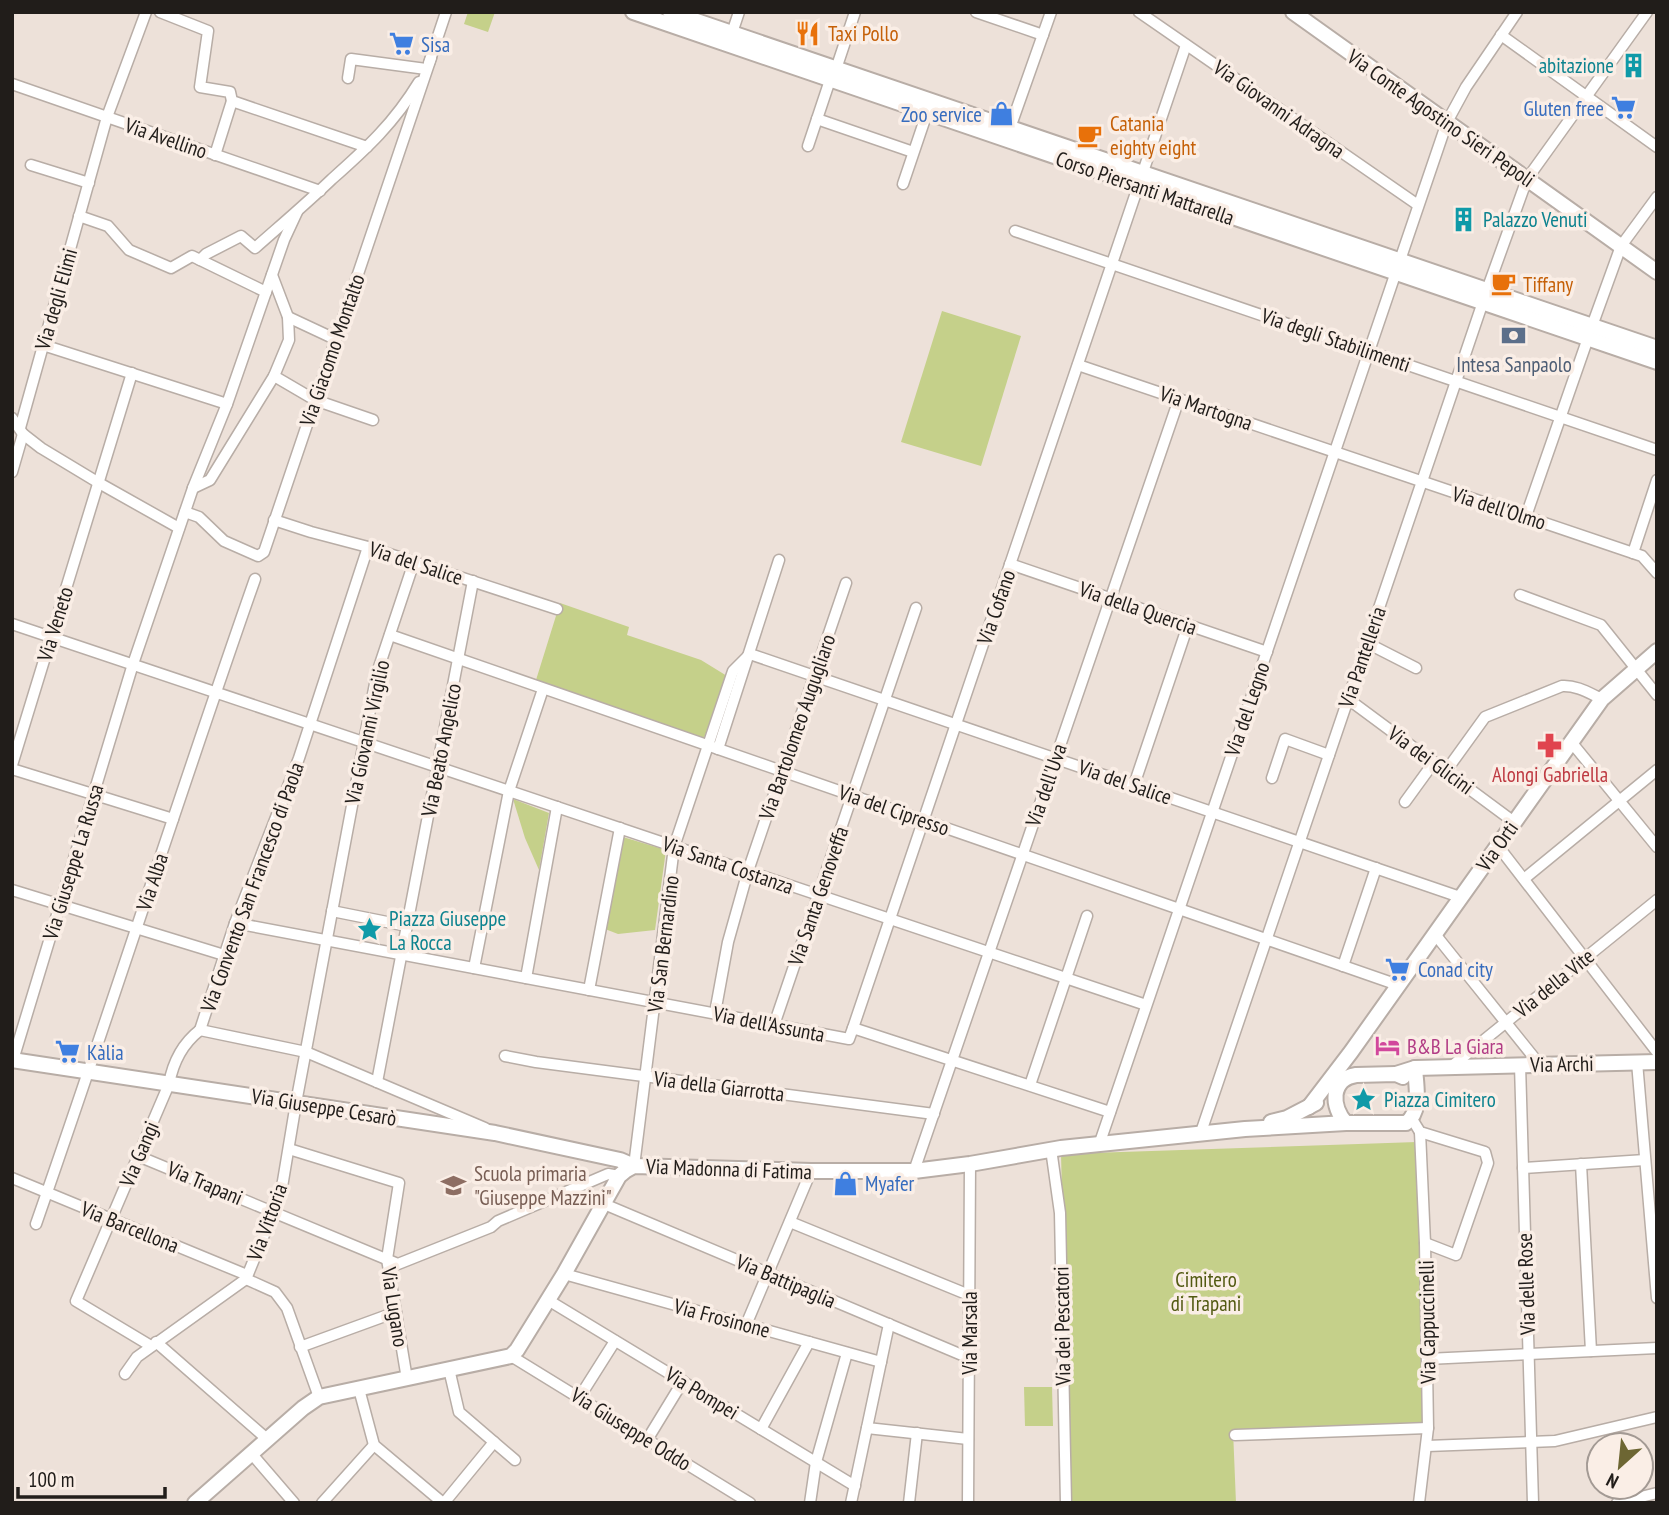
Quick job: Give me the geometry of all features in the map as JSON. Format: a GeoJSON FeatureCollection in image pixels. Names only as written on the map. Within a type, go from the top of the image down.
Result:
{"type":"FeatureCollection","features":[{"type":"Feature","properties":{"kind":"street","name":"Via degli Elimi"},"geometry":{"type":"LineString","coordinates":[[12,472],[18,433],[107,117],[146,12]]}},
{"type":"Feature","properties":{"kind":"street"},"geometry":{"type":"LineString","coordinates":[[160,12],[208,31],[200,88],[230,92],[232,102],[215,155]]}},
{"type":"Feature","properties":{"kind":"street"},"geometry":{"type":"LineString","coordinates":[[200,260],[206,254],[241,236],[255,248],[367,148],[404,107],[431,58],[446,12]]}},
{"type":"Feature","properties":{"kind":"street","name":"Corso Piersanti Mattarella"},"geometry":{"type":"LineString","coordinates":[[670,12],[732,33],[927,113],[1141,179],[1590,332],[1657,348]]}},
{"type":"Feature","properties":{"kind":"street"},"geometry":{"type":"LineString","coordinates":[[732,33],[739,12]]}},
{"type":"Feature","properties":{"kind":"street"},"geometry":{"type":"LineString","coordinates":[[808,146],[856,12]]}},
{"type":"Feature","properties":{"kind":"street"},"geometry":{"type":"LineString","coordinates":[[975,12],[1043,35]]}},
{"type":"Feature","properties":{"kind":"street"},"geometry":{"type":"LineString","coordinates":[[1010,128],[1051,12]]}},
{"type":"Feature","properties":{"kind":"street","name":"Via Giovanni Adragna"},"geometry":{"type":"LineString","coordinates":[[1139,12],[1419,205]]}},
{"type":"Feature","properties":{"kind":"street","name":"Via Conte Agostino Sieri Pepoli"},"geometry":{"type":"LineString","coordinates":[[1293,12],[1657,272]]}},
{"type":"Feature","properties":{"kind":"street","name":"Via del Legno"},"geometry":{"type":"LineString","coordinates":[[1099,1144],[1447,122],[1466,87],[1517,12]]}},
{"type":"Feature","properties":{"kind":"street","name":"Corso Piersanti Mattarella"},"geometry":{"type":"LineString","coordinates":[[639,13],[1010,128],[1141,179]]}},
{"type":"Feature","properties":{"kind":"street"},"geometry":{"type":"LineString","coordinates":[[1646,13],[1657,22]]}},
{"type":"Feature","properties":{"kind":"street","name":"Via Pantelleria"},"geometry":{"type":"LineString","coordinates":[[1200,1135],[1484,297],[1527,179],[1646,13]]}},
{"type":"Feature","properties":{"kind":"street"},"geometry":{"type":"LineString","coordinates":[[1501,35],[1657,147]]}},
{"type":"Feature","properties":{"kind":"street","name":"Via Cofano"},"geometry":{"type":"LineString","coordinates":[[853,1028],[1186,45]]}},
{"type":"Feature","properties":{"kind":"street","name":"Via Giacomo Montalto"},"geometry":{"type":"LineString","coordinates":[[185,512],[199,517],[224,541],[258,556],[264,552],[431,58]]}},
{"type":"Feature","properties":{"kind":"street"},"geometry":{"type":"LineString","coordinates":[[348,78],[351,59],[426,69]]}},
{"type":"Feature","properties":{"kind":"street","name":"Via Avellino"},"geometry":{"type":"LineString","coordinates":[[12,84],[320,191]]}},
{"type":"Feature","properties":{"kind":"street"},"geometry":{"type":"LineString","coordinates":[[232,102],[367,148]]}},
{"type":"Feature","properties":{"kind":"street"},"geometry":{"type":"LineString","coordinates":[[902,184],[927,113]]}},
{"type":"Feature","properties":{"kind":"street"},"geometry":{"type":"LineString","coordinates":[[817,119],[914,152]]}},
{"type":"Feature","properties":{"kind":"street"},"geometry":{"type":"LineString","coordinates":[[31,165],[89,183]]}},
{"type":"Feature","properties":{"kind":"street"},"geometry":{"type":"LineString","coordinates":[[1526,516],[1621,246],[1657,197]]}},
{"type":"Feature","properties":{"kind":"street"},"geometry":{"type":"LineString","coordinates":[[12,418],[18,433],[99,484],[179,528],[227,404],[284,240],[297,212]]}},
{"type":"Feature","properties":{"kind":"street"},"geometry":{"type":"LineString","coordinates":[[79,216],[108,226],[129,250],[171,268],[192,256],[266,292]]}},
{"type":"Feature","properties":{"kind":"street","name":"Via degli Stabilimenti"},"geometry":{"type":"LineString","coordinates":[[1015,231],[1657,450]]}},
{"type":"Feature","properties":{"kind":"street"},"geometry":{"type":"LineString","coordinates":[[193,488],[210,480],[274,376],[289,340],[288,317],[272,275]]}},
{"type":"Feature","properties":{"kind":"street"},"geometry":{"type":"LineString","coordinates":[[288,317],[335,339]]}},
{"type":"Feature","properties":{"kind":"street","name":"Corso Piersanti Mattarella"},"geometry":{"type":"LineString","coordinates":[[1590,332],[1657,362]]}},
{"type":"Feature","properties":{"kind":"street"},"geometry":{"type":"LineString","coordinates":[[43,345],[227,404]]}},
{"type":"Feature","properties":{"kind":"street","name":"Via Martogna"},"geometry":{"type":"LineString","coordinates":[[1078,365],[1335,452]]}},
{"type":"Feature","properties":{"kind":"street","name":"Via Veneto"},"geometry":{"type":"LineString","coordinates":[[12,767],[132,373]]}},
{"type":"Feature","properties":{"kind":"street"},"geometry":{"type":"LineString","coordinates":[[274,376],[315,400],[373,421]]}},
{"type":"Feature","properties":{"kind":"street","name":"Via dell'Uva"},"geometry":{"type":"LineString","coordinates":[[914,1171],[1179,399]]}},
{"type":"Feature","properties":{"kind":"street","name":"Via dell'Olmo"},"geometry":{"type":"LineString","coordinates":[[1335,452],[1642,556],[1657,573]]}},
{"type":"Feature","properties":{"kind":"street"},"geometry":{"type":"LineString","coordinates":[[1633,553],[1657,480]]}},
{"type":"Feature","properties":{"kind":"street","name":"Via del Salice"},"geometry":{"type":"LineString","coordinates":[[274,520],[368,547],[558,609]]}},
{"type":"Feature","properties":{"kind":"street","name":"Via Giuseppe La Russa"},"geometry":{"type":"LineString","coordinates":[[13,1060],[133,664],[179,528]]}},
{"type":"Feature","properties":{"kind":"street","name":"Via Convento San Francesco di Paola"},"geometry":{"type":"LineString","coordinates":[[368,547],[299,758],[235,923],[200,1030],[306,1052],[495,1133]]}},
{"type":"Feature","properties":{"kind":"street","name":"Via San Bernardino"},"geometry":{"type":"LineString","coordinates":[[634,1166],[674,847],[713,748],[733,671],[750,653],[779,560]]}},
{"type":"Feature","properties":{"kind":"street","name":"Via Giovanni Virgilio"},"geometry":{"type":"LineString","coordinates":[[324,942],[377,673],[414,562]]}},
{"type":"Feature","properties":{"kind":"street","name":"Via della Quercia"},"geometry":{"type":"LineString","coordinates":[[1010,564],[1266,652]]}},
{"type":"Feature","properties":{"kind":"street","name":"Via Alba"},"geometry":{"type":"LineString","coordinates":[[37,1224],[255,579]]}},
{"type":"Feature","properties":{"kind":"street","name":"Via Beato Angelico"},"geometry":{"type":"LineString","coordinates":[[404,957],[408,922],[473,582]]}},
{"type":"Feature","properties":{"kind":"street","name":"Via Bartolomeo Augugliaro"},"geometry":{"type":"LineString","coordinates":[[715,1013],[727,943],[748,871],[846,583]]}},
{"type":"Feature","properties":{"kind":"street"},"geometry":{"type":"LineString","coordinates":[[1520,595],[1601,625],[1657,695]]}},
{"type":"Feature","properties":{"kind":"street","name":"Via Santa Genoveffa"},"geometry":{"type":"LineString","coordinates":[[774,1025],[916,608]]}},
{"type":"Feature","properties":{"kind":"street","name":"Via Santa Costanza"},"geometry":{"type":"LineString","coordinates":[[12,624],[1146,1005]]}},
{"type":"Feature","properties":{"kind":"street"},"geometry":{"type":"LineString","coordinates":[[1134,785],[1188,625]]}},
{"type":"Feature","properties":{"kind":"street","name":"Via del Cipresso"},"geometry":{"type":"LineString","coordinates":[[390,635],[1398,985]]}},
{"type":"Feature","properties":{"kind":"street"},"geometry":{"type":"LineString","coordinates":[[1367,643],[1416,668]]}},
{"type":"Feature","properties":{"kind":"street","name":"Via Orti"},"geometry":{"type":"LineString","coordinates":[[1351,1052],[1602,699],[1657,651]]}},
{"type":"Feature","properties":{"kind":"street","name":"Via del Salice"},"geometry":{"type":"LineString","coordinates":[[750,653],[1460,897]]}},
{"type":"Feature","properties":{"kind":"street"},"geometry":{"type":"LineString","coordinates":[[1446,771],[1485,717],[1562,686],[1570,686],[1602,699]]}},
{"type":"Feature","properties":{"kind":"street"},"geometry":{"type":"LineString","coordinates":[[474,968],[509,791],[543,689]]}},
{"type":"Feature","properties":{"kind":"street","name":"Via dei Glicini"},"geometry":{"type":"LineString","coordinates":[[1348,699],[1514,822]]}},
{"type":"Feature","properties":{"kind":"street"},"geometry":{"type":"LineString","coordinates":[[1272,778],[1285,739],[1329,755]]}},
{"type":"Feature","properties":{"kind":"street"},"geometry":{"type":"LineString","coordinates":[[1572,743],[1657,847]]}},
{"type":"Feature","properties":{"kind":"street"},"geometry":{"type":"LineString","coordinates":[[1405,802],[1434,762]]}},
{"type":"Feature","properties":{"kind":"street"},"geometry":{"type":"LineString","coordinates":[[12,767],[173,819]]}},
{"type":"Feature","properties":{"kind":"street"},"geometry":{"type":"LineString","coordinates":[[1524,879],[1657,770]]}},
{"type":"Feature","properties":{"kind":"street"},"geometry":{"type":"LineString","coordinates":[[526,978],[557,807]]}},
{"type":"Feature","properties":{"kind":"street"},"geometry":{"type":"LineString","coordinates":[[589,990],[620,828]]}},
{"type":"Feature","properties":{"kind":"street"},"geometry":{"type":"LineString","coordinates":[[1498,846],[1657,1052]]}},
{"type":"Feature","properties":{"kind":"street"},"geometry":{"type":"LineString","coordinates":[[1343,965],[1376,868]]}},
{"type":"Feature","properties":{"kind":"street"},"geometry":{"type":"LineString","coordinates":[[12,890],[224,955]]}},
{"type":"Feature","properties":{"kind":"street","name":"Via della Vite"},"geometry":{"type":"LineString","coordinates":[[1452,1067],[1657,900]]}},
{"type":"Feature","properties":{"kind":"street"},"geometry":{"type":"LineString","coordinates":[[332,908],[408,922]]}},
{"type":"Feature","properties":{"kind":"street"},"geometry":{"type":"LineString","coordinates":[[1030,1085],[1087,916]]}},
{"type":"Feature","properties":{"kind":"street"},"geometry":{"type":"LineString","coordinates":[[235,923],[324,942],[306,1052]]}},
{"type":"Feature","properties":{"kind":"street"},"geometry":{"type":"LineString","coordinates":[[1434,933],[1540,1065]]}},
{"type":"Feature","properties":{"kind":"street","name":"Via dell'Assunta"},"geometry":{"type":"LineString","coordinates":[[324,942],[849,1039],[853,1028],[1110,1112]]}},
{"type":"Feature","properties":{"kind":"street"},"geometry":{"type":"LineString","coordinates":[[377,1082],[404,957]]}},
{"type":"Feature","properties":{"kind":"street","name":"Via Gangi"},"geometry":{"type":"LineString","coordinates":[[154,1344],[76,1301],[169,1084],[172,1067],[189,1039],[200,1030]]}},
{"type":"Feature","properties":{"kind":"street"},"geometry":{"type":"LineString","coordinates":[[1647,1038],[1657,1030]]}},
{"type":"Feature","properties":{"kind":"street","name":"Via Vittoria"},"geometry":{"type":"LineString","coordinates":[[125,1374],[137,1357],[246,1277],[281,1193],[306,1052]]}},
{"type":"Feature","properties":{"kind":"street"},"geometry":{"type":"LineString","coordinates":[[1346,1123],[1336,1107],[1339,1085],[1351,1052]]}},
{"type":"Feature","properties":{"kind":"street"},"geometry":{"type":"LineString","coordinates":[[1308,1107],[1351,1052]]}},
{"type":"Feature","properties":{"kind":"street","name":"Via della Giarrotta"},"geometry":{"type":"LineString","coordinates":[[505,1056],[934,1114]]}},
{"type":"Feature","properties":{"kind":"street","name":"Via Giuseppe Cesarò"},"geometry":{"type":"LineString","coordinates":[[13,1060],[495,1133],[620,1160],[634,1166]]}},
{"type":"Feature","properties":{"kind":"street"},"geometry":{"type":"LineString","coordinates":[[1637,1062],[1657,1298]]}},
{"type":"Feature","properties":{"kind":"street","name":"Via Archi"},"geometry":{"type":"LineString","coordinates":[[1396,1074],[1420,1068],[1657,1062]]}},
{"type":"Feature","properties":{"kind":"street","name":"Via delle Rose"},"geometry":{"type":"LineString","coordinates":[[1520,1065],[1533,1503]]}},
{"type":"Feature","properties":{"kind":"street"},"geometry":{"type":"LineString","coordinates":[[1420,1068],[1412,1119],[1422,1136],[1485,1153],[1488,1163],[1456,1255],[1425,1243]]}},
{"type":"Feature","properties":{"kind":"street"},"geometry":{"type":"LineString","coordinates":[[1245,1129],[1287,1118],[1328,1096],[1350,1076],[1396,1074],[1416,1089]]}},
{"type":"Feature","properties":{"kind":"street"},"geometry":{"type":"LineString","coordinates":[[1245,1129],[1346,1123],[1406,1123],[1412,1119]]}},
{"type":"Feature","properties":{"kind":"street","name":"Via Madonna di Fatima"},"geometry":{"type":"LineString","coordinates":[[511,1356],[564,1274],[619,1176],[634,1166],[914,1171],[1051,1149],[1245,1129]]}},
{"type":"Feature","properties":{"kind":"street","name":"Via Cappuccinelli"},"geometry":{"type":"LineString","coordinates":[[1419,1503],[1428,1429],[1422,1136]]}},
{"type":"Feature","properties":{"kind":"street","name":"Via Lugano"},"geometry":{"type":"LineString","coordinates":[[289,1149],[400,1183],[387,1259],[407,1379]]}},
{"type":"Feature","properties":{"kind":"street","name":"Via dei Pescatori"},"geometry":{"type":"LineString","coordinates":[[1051,1149],[1060,1213],[1066,1503]]}},
{"type":"Feature","properties":{"kind":"street","name":"Via Trapani"},"geometry":{"type":"LineString","coordinates":[[138,1156],[387,1259]]}},
{"type":"Feature","properties":{"kind":"street"},"geometry":{"type":"LineString","coordinates":[[1523,1168],[1645,1160]]}},
{"type":"Feature","properties":{"kind":"street","name":"Via Marsala"},"geometry":{"type":"LineString","coordinates":[[968,1503],[970,1164]]}},
{"type":"Feature","properties":{"kind":"street"},"geometry":{"type":"LineString","coordinates":[[1581,1164],[1591,1351]]}},
{"type":"Feature","properties":{"kind":"street"},"geometry":{"type":"LineString","coordinates":[[746,1325],[811,1171]]}},
{"type":"Feature","properties":{"kind":"street"},"geometry":{"type":"LineString","coordinates":[[387,1259],[398,1264],[491,1227],[498,1221],[608,1174],[619,1176]]}},
{"type":"Feature","properties":{"kind":"street","name":"Via Barcellona"},"geometry":{"type":"LineString","coordinates":[[12,1178],[246,1277],[275,1292],[287,1308],[319,1397]]}},
{"type":"Feature","properties":{"kind":"street","name":"Via Battipaglia"},"geometry":{"type":"LineString","coordinates":[[604,1204],[969,1358]]}},
{"type":"Feature","properties":{"kind":"street"},"geometry":{"type":"LineString","coordinates":[[790,1222],[969,1295]]}},
{"type":"Feature","properties":{"kind":"street","name":"Via Frosinone"},"geometry":{"type":"LineString","coordinates":[[564,1274],[881,1362]]}},
{"type":"Feature","properties":{"kind":"street","name":"Via Pompei"},"geometry":{"type":"LineString","coordinates":[[548,1300],[855,1486]]}},
{"type":"Feature","properties":{"kind":"street"},"geometry":{"type":"LineString","coordinates":[[300,1347],[396,1312]]}},
{"type":"Feature","properties":{"kind":"street"},"geometry":{"type":"LineString","coordinates":[[851,1503],[889,1324]]}},
{"type":"Feature","properties":{"kind":"street"},"geometry":{"type":"LineString","coordinates":[[579,1398],[615,1340]]}},
{"type":"Feature","properties":{"kind":"street"},"geometry":{"type":"LineString","coordinates":[[761,1429],[809,1342]]}},
{"type":"Feature","properties":{"kind":"street"},"geometry":{"type":"LineString","coordinates":[[154,1344],[267,1439]]}},
{"type":"Feature","properties":{"kind":"street"},"geometry":{"type":"LineString","coordinates":[[1427,1359],[1657,1348]]}},
{"type":"Feature","properties":{"kind":"street"},"geometry":{"type":"LineString","coordinates":[[810,1503],[816,1462],[847,1353]]}},
{"type":"Feature","properties":{"kind":"street"},"geometry":{"type":"LineString","coordinates":[[195,1503],[319,1397],[511,1356]]}},
{"type":"Feature","properties":{"kind":"street","name":"Via Giuseppe Oddo"},"geometry":{"type":"LineString","coordinates":[[511,1356],[750,1503]]}},
{"type":"Feature","properties":{"kind":"street"},"geometry":{"type":"LineString","coordinates":[[449,1369],[458,1412],[515,1460]]}},
{"type":"Feature","properties":{"kind":"street"},"geometry":{"type":"LineString","coordinates":[[648,1440],[683,1381]]}},
{"type":"Feature","properties":{"kind":"street"},"geometry":{"type":"LineString","coordinates":[[359,1389],[374,1445],[443,1503],[494,1442]]}},
{"type":"Feature","properties":{"kind":"street"},"geometry":{"type":"LineString","coordinates":[[1427,1446],[1555,1441],[1657,1417]]}},
{"type":"Feature","properties":{"kind":"street"},"geometry":{"type":"LineString","coordinates":[[867,1428],[968,1438]]}},
{"type":"Feature","properties":{"kind":"street"},"geometry":{"type":"LineString","coordinates":[[1235,1435],[1428,1429]]}},
{"type":"Feature","properties":{"kind":"street"},"geometry":{"type":"LineString","coordinates":[[909,1503],[917,1433]]}},
{"type":"Feature","properties":{"kind":"street"},"geometry":{"type":"LineString","coordinates":[[322,1503],[374,1445]]}},
{"type":"Feature","properties":{"kind":"street"},"geometry":{"type":"LineString","coordinates":[[251,1453],[294,1503]]}},
{"type":"Feature","properties":{"kind":"street"},"geometry":{"type":"LineString","coordinates":[[1617,1503],[1657,1493]]}},
{"type":"Feature","properties":{"kind":"green space"},"geometry":{"type":"Polygon","coordinates":[[[468,12],[495,12],[488,32],[464,24],[468,12]]]}},
{"type":"Feature","properties":{"kind":"green space"},"geometry":{"type":"Polygon","coordinates":[[[942,311],[1021,336],[981,466],[901,442],[942,311]]]}},
{"type":"Feature","properties":{"kind":"green space"},"geometry":{"type":"Polygon","coordinates":[[[560,603],[629,627],[627,635],[701,660],[727,676],[704,738],[536,680],[560,603]]]}},
{"type":"Feature","properties":{"kind":"green space"},"geometry":{"type":"Polygon","coordinates":[[[513,799],[549,813],[539,870],[525,838],[513,799]]]}},
{"type":"Feature","properties":{"kind":"green space"},"geometry":{"type":"Polygon","coordinates":[[[623,837],[666,850],[655,930],[618,934],[605,929],[623,837]]]}},
{"type":"Feature","properties":{"kind":"green space","name":"Cimitero di Trapani"},"geometry":{"type":"Polygon","coordinates":[[[1417,1142],[1424,1426],[1233,1430],[1236,1503],[1070,1503],[1061,1154],[1417,1142]]]}},
{"type":"Feature","properties":{"kind":"green space"},"geometry":{"type":"Polygon","coordinates":[[[1024,1387],[1052,1387],[1053,1426],[1025,1426],[1024,1387]]]}},
{"type":"Feature","properties":{"kind":"place","name":"Taxi Pollo"},"geometry":{"type":"Point","coordinates":[808,33]}},
{"type":"Feature","properties":{"kind":"place","name":"Sisa"},"geometry":{"type":"Point","coordinates":[401,44]}},
{"type":"Feature","properties":{"kind":"place","name":"abitazione"},"geometry":{"type":"Point","coordinates":[1634,65]}},
{"type":"Feature","properties":{"kind":"place","name":"Gluten free"},"geometry":{"type":"Point","coordinates":[1624,108]}},
{"type":"Feature","properties":{"kind":"place","name":"Zoo service"},"geometry":{"type":"Point","coordinates":[1002,114]}},
{"type":"Feature","properties":{"kind":"place","name":"Catania eighty eight"},"geometry":{"type":"Point","coordinates":[1090,135]}},
{"type":"Feature","properties":{"kind":"place","name":"Palazzo Venuti"},"geometry":{"type":"Point","coordinates":[1463,219]}},
{"type":"Feature","properties":{"kind":"place","name":"Tiffany"},"geometry":{"type":"Point","coordinates":[1503,284]}},
{"type":"Feature","properties":{"kind":"place","name":"Intesa Sanpaolo"},"geometry":{"type":"Point","coordinates":[1514,335]}},
{"type":"Feature","properties":{"kind":"place","name":"Alongi Gabriella"},"geometry":{"type":"Point","coordinates":[1550,745]}},
{"type":"Feature","properties":{"kind":"place","name":"Piazza Giuseppe La Rocca"},"geometry":{"type":"Point","coordinates":[369,930]}},
{"type":"Feature","properties":{"kind":"place","name":"Conad city"},"geometry":{"type":"Point","coordinates":[1398,969]}},
{"type":"Feature","properties":{"kind":"place","name":"B&B La Giara"},"geometry":{"type":"Point","coordinates":[1387,1046]}},
{"type":"Feature","properties":{"kind":"place","name":"Kàlia"},"geometry":{"type":"Point","coordinates":[67,1052]}},
{"type":"Feature","properties":{"kind":"place","name":"Piazza Cimitero"},"geometry":{"type":"Point","coordinates":[1364,1099]}},
{"type":"Feature","properties":{"kind":"place","name":"Myafer"},"geometry":{"type":"Point","coordinates":[845,1183]}},
{"type":"Feature","properties":{"kind":"place","name":"Scuola primaria \"Giuseppe Mazzini\""},"geometry":{"type":"Point","coordinates":[454,1185]}}]}
